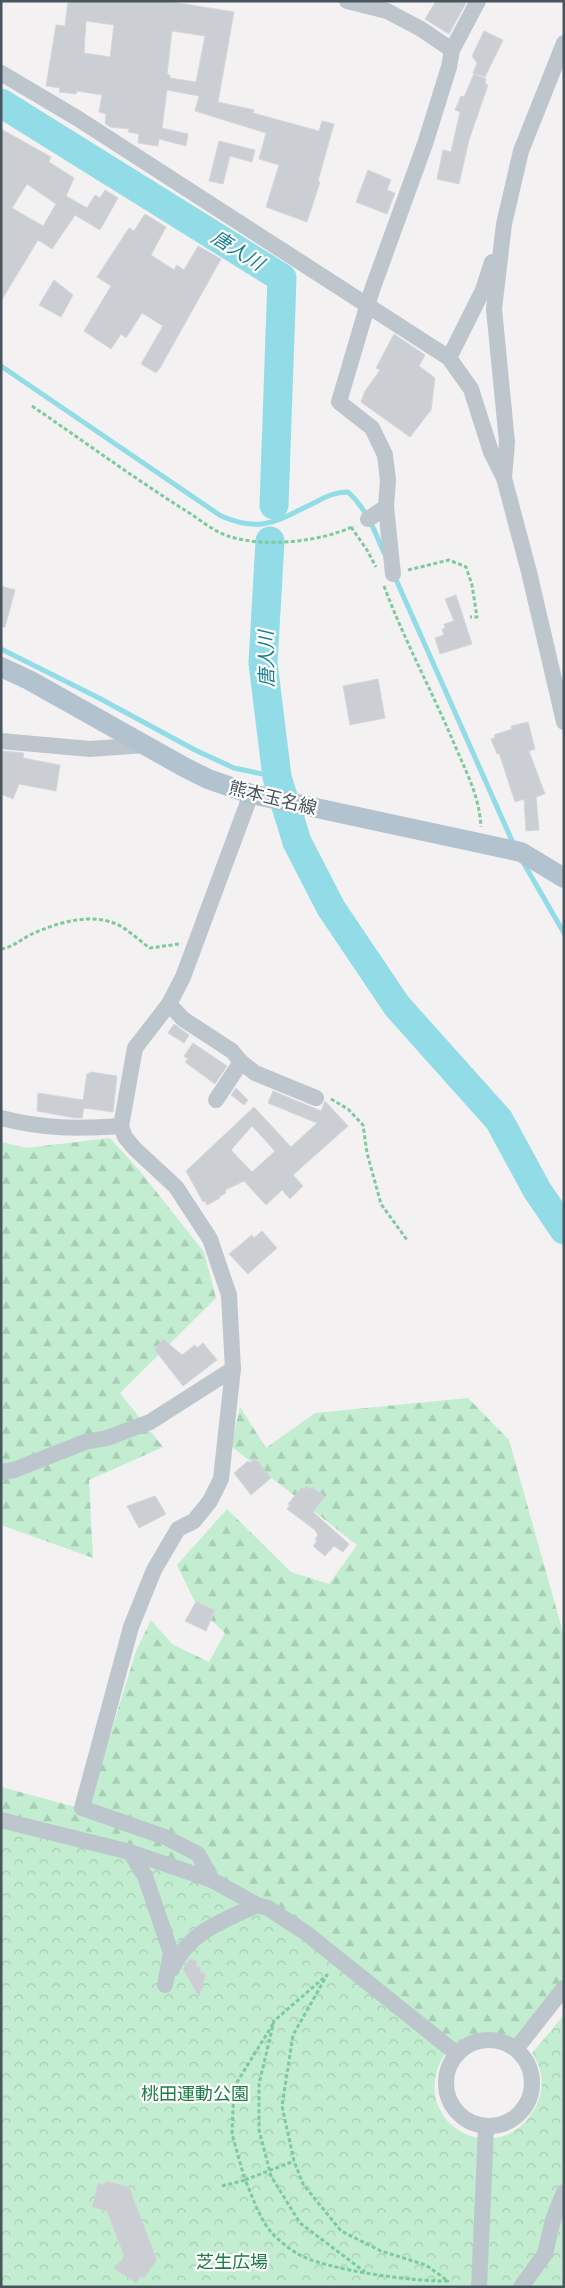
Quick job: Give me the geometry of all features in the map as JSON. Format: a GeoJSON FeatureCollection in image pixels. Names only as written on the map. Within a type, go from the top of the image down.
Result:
{"type":"FeatureCollection","features":[{"type":"Feature","properties":{"kind":"main road","name":"熊本玉名線"},"geometry":{"type":"LineString","coordinates":[[1,667],[30,680],[208,779],[257,796],[521,852],[564,878]]}},
{"type":"Feature","properties":{"kind":"street"},"geometry":{"type":"LineString","coordinates":[[347,1],[387,11],[422,28],[452,50]]}},
{"type":"Feature","properties":{"kind":"street"},"geometry":{"type":"LineString","coordinates":[[387,574],[386,507],[388,480],[385,455],[372,428],[339,402],[369,304],[425,144],[449,67],[452,50],[478,1]]}},
{"type":"Feature","properties":{"kind":"street"},"geometry":{"type":"LineString","coordinates":[[449,358],[483,290],[504,224],[521,151],[564,43]]}},
{"type":"Feature","properties":{"kind":"street"},"geometry":{"type":"LineString","coordinates":[[1,73],[85,123],[369,304],[449,358],[471,389],[490,452],[504,478],[529,572],[564,722]]}},
{"type":"Feature","properties":{"kind":"street"},"geometry":{"type":"LineString","coordinates":[[504,224],[494,309],[508,442],[504,478]]}},
{"type":"Feature","properties":{"kind":"street"},"geometry":{"type":"LineString","coordinates":[[368,519],[386,507]]}},
{"type":"Feature","properties":{"kind":"street"},"geometry":{"type":"LineString","coordinates":[[1,741],[90,749],[145,745]]}},
{"type":"Feature","properties":{"kind":"street"},"geometry":{"type":"LineString","coordinates":[[212,1880],[198,1854],[165,1837],[82,1808],[131,1627],[154,1570],[178,1529],[194,1521],[210,1501],[221,1479],[233,1369],[228,1295],[210,1239],[176,1187],[134,1148],[125,1137],[121,1126],[135,1048],[169,1004],[183,976],[257,796]]}},
{"type":"Feature","properties":{"kind":"street"},"geometry":{"type":"LineString","coordinates":[[169,1004],[183,1019],[232,1050],[241,1062],[255,1072],[316,1098]]}},
{"type":"Feature","properties":{"kind":"street"},"geometry":{"type":"LineString","coordinates":[[216,1100],[241,1062]]}},
{"type":"Feature","properties":{"kind":"street"},"geometry":{"type":"LineString","coordinates":[[1,1118],[32,1126],[86,1128],[121,1126]]}},
{"type":"Feature","properties":{"kind":"street"},"geometry":{"type":"LineString","coordinates":[[1,1472],[14,1470],[85,1442],[108,1438],[150,1422],[233,1369]]}},
{"type":"Feature","properties":{"kind":"street"},"geometry":{"type":"LineString","coordinates":[[1,1820],[130,1852],[212,1880],[257,1905],[268,1908],[306,1933],[457,2054]]}},
{"type":"Feature","properties":{"kind":"street"},"geometry":{"type":"LineString","coordinates":[[130,1852],[145,1876],[171,1954],[165,1987],[176,1958],[202,1931],[257,1905]]}},
{"type":"Feature","properties":{"kind":"street"},"geometry":{"type":"LineString","coordinates":[[516,2049],[564,1988]]}},
{"type":"Feature","properties":{"kind":"street"},"geometry":{"type":"LineString","coordinates":[[486,2040],[502,2041],[516,2049],[526,2059],[532,2072],[533,2086],[530,2099],[523,2111],[512,2120],[500,2126],[486,2127],[472,2123],[461,2116],[452,2106],[446,2092],[449,2065],[457,2054],[470,2044],[486,2040]]}},
{"type":"Feature","properties":{"kind":"street"},"geometry":{"type":"LineString","coordinates":[[479,2287],[486,2127]]}},
{"type":"Feature","properties":{"kind":"street"},"geometry":{"type":"LineString","coordinates":[[521,2287],[545,2254],[553,2220],[564,2192]]}},
{"type":"Feature","properties":{"kind":"path"},"geometry":{"type":"LineString","coordinates":[[32,406],[164,497],[226,536],[250,542],[285,542],[342,532],[368,519]]}},
{"type":"Feature","properties":{"kind":"path"},"geometry":{"type":"LineString","coordinates":[[351,527],[387,574],[401,630],[443,718],[479,804],[482,844]]}},
{"type":"Feature","properties":{"kind":"path"},"geometry":{"type":"LineString","coordinates":[[387,574],[449,560],[466,567],[472,585],[477,617],[470,617]]}},
{"type":"Feature","properties":{"kind":"path"},"geometry":{"type":"LineString","coordinates":[[1,949],[10,947],[32,934],[91,918],[121,926],[150,948],[197,940]]}},
{"type":"Feature","properties":{"kind":"path"},"geometry":{"type":"LineString","coordinates":[[316,1098],[330,1098],[348,1109],[363,1125],[367,1153],[381,1204],[407,1240]]}},
{"type":"Feature","properties":{"kind":"path"},"geometry":{"type":"LineString","coordinates":[[327,1975],[293,2035],[282,2106],[294,2161],[302,2184],[341,2231],[381,2251],[426,2265],[448,2281],[422,2282],[365,2272],[329,2264],[298,2254],[271,2232],[245,2180],[232,2134],[234,2087],[274,2021],[327,1975]]}},
{"type":"Feature","properties":{"kind":"path"},"geometry":{"type":"LineString","coordinates":[[274,2021],[259,2084],[259,2130],[271,2176],[300,2223],[365,2272]]}},
{"type":"Feature","properties":{"kind":"path"},"geometry":{"type":"LineString","coordinates":[[222,2186],[245,2180],[294,2161]]}},
{"type":"Feature","properties":{"kind":"green space"},"geometry":{"type":"Polygon","coordinates":[[[110,1138],[139,1170],[204,1252],[216,1298],[120,1393],[163,1447],[89,1480],[93,1558],[1,1525],[1,1142],[26,1148],[110,1138]]]}},
{"type":"Feature","properties":{"kind":"green space"},"geometry":{"type":"Polygon","coordinates":[[[468,1398],[509,1440],[564,1636],[564,1988],[521,2043],[504,2036],[489,2034],[474,2038],[459,2048],[1,1820],[1,1787],[87,1810],[136,1651],[151,1620],[172,1644],[209,1662],[225,1633],[198,1608],[177,1565],[227,1509],[291,1572],[329,1584],[357,1545],[231,1446],[240,1407],[266,1448],[315,1413],[468,1398]]]}},
{"type":"Feature","properties":{"kind":"green space","name":"桃田運動公園"},"geometry":{"type":"Polygon","coordinates":[[[1,1817],[102,1834],[228,1887],[257,1905],[446,2052],[435,2077],[436,2100],[445,2118],[461,2132],[480,2138],[500,2137],[520,2127],[536,2106],[541,2093],[542,2079],[539,2066],[532,2053],[564,2015],[564,2287],[1,2287],[1,1817]]]}},
{"type":"Feature","properties":{"kind":"building"},"geometry":{"type":"Polygon","coordinates":[[[68,1],[166,1],[234,12],[218,102],[254,110],[253,113],[319,131],[322,121],[334,124],[318,181],[320,182],[307,222],[266,207],[279,165],[259,159],[266,133],[195,111],[199,96],[167,90],[162,128],[188,134],[186,146],[159,139],[158,146],[138,143],[139,134],[128,132],[129,129],[110,127],[105,123],[106,114],[99,112],[102,95],[77,91],[76,94],[59,92],[60,88],[46,86],[56,25],[65,26],[68,1]],[[86,21],[84,53],[110,57],[114,25],[86,21]],[[172,31],[167,74],[170,75],[170,78],[196,82],[205,36],[172,31]]]}},
{"type":"Feature","properties":{"kind":"building"},"geometry":{"type":"Polygon","coordinates":[[[436,1],[467,1],[449,34],[425,19],[436,1]]]}},
{"type":"Feature","properties":{"kind":"building"},"geometry":{"type":"Polygon","coordinates":[[[484,31],[503,40],[485,77],[473,73],[477,63],[472,56],[484,31]]]}},
{"type":"Feature","properties":{"kind":"building"},"geometry":{"type":"Polygon","coordinates":[[[474,74],[486,79],[485,84],[488,85],[469,140],[459,184],[437,179],[443,150],[451,152],[460,112],[455,110],[461,96],[464,97],[474,74]]]}},
{"type":"Feature","properties":{"kind":"building"},"geometry":{"type":"Polygon","coordinates":[[[1,129],[51,157],[49,162],[74,178],[66,196],[87,208],[95,195],[100,198],[105,190],[118,198],[100,230],[75,215],[52,249],[38,240],[1,301],[1,129]],[[27,184],[12,208],[43,226],[56,204],[27,184]]]}},
{"type":"Feature","properties":{"kind":"building"},"geometry":{"type":"Polygon","coordinates":[[[219,141],[255,150],[252,162],[230,156],[223,184],[209,181],[219,141]]]}},
{"type":"Feature","properties":{"kind":"building"},"geometry":{"type":"Polygon","coordinates":[[[368,170],[391,180],[387,190],[395,193],[387,214],[356,202],[368,170]]]}},
{"type":"Feature","properties":{"kind":"building"},"geometry":{"type":"Polygon","coordinates":[[[145,214],[166,227],[151,255],[174,270],[177,265],[184,270],[198,246],[221,259],[156,373],[141,364],[163,326],[142,313],[126,338],[121,334],[111,349],[84,331],[111,286],[97,277],[129,228],[134,231],[145,214]]]}},
{"type":"Feature","properties":{"kind":"building"},"geometry":{"type":"Polygon","coordinates":[[[54,280],[73,295],[61,317],[39,305],[54,280]]]}},
{"type":"Feature","properties":{"kind":"building"},"geometry":{"type":"Polygon","coordinates":[[[394,334],[425,355],[419,366],[435,378],[431,410],[410,437],[361,402],[365,391],[380,370],[376,368],[394,334]]]}},
{"type":"Feature","properties":{"kind":"building"},"geometry":{"type":"Polygon","coordinates":[[[1,586],[15,590],[5,627],[1,627],[1,586]]]}},
{"type":"Feature","properties":{"kind":"building"},"geometry":{"type":"Polygon","coordinates":[[[456,595],[472,644],[440,654],[435,638],[444,635],[442,629],[445,628],[444,624],[454,621],[445,599],[456,595]]]}},
{"type":"Feature","properties":{"kind":"building"},"geometry":{"type":"Polygon","coordinates":[[[378,679],[385,718],[350,725],[343,686],[378,679]]]}},
{"type":"Feature","properties":{"kind":"building"},"geometry":{"type":"Polygon","coordinates":[[[528,722],[535,749],[529,751],[545,794],[536,797],[539,830],[526,831],[524,799],[515,802],[499,753],[497,754],[491,739],[495,738],[494,735],[512,729],[511,726],[528,722]]]}},
{"type":"Feature","properties":{"kind":"building"},"geometry":{"type":"Polygon","coordinates":[[[1,751],[24,753],[23,758],[60,765],[56,791],[19,784],[13,799],[1,794],[1,751]]]}},
{"type":"Feature","properties":{"kind":"building"},"geometry":{"type":"Polygon","coordinates":[[[174,1024],[189,1035],[184,1043],[168,1033],[174,1024]]]}},
{"type":"Feature","properties":{"kind":"building"},"geometry":{"type":"Polygon","coordinates":[[[193,1043],[227,1066],[215,1084],[185,1062],[188,1059],[184,1056],[193,1043]]]}},
{"type":"Feature","properties":{"kind":"building"},"geometry":{"type":"Polygon","coordinates":[[[91,1072],[117,1076],[113,1112],[84,1108],[82,1118],[75,1118],[37,1111],[38,1093],[83,1100],[87,1074],[91,1072]]]}},
{"type":"Feature","properties":{"kind":"building"},"geometry":{"type":"Polygon","coordinates":[[[236,1088],[248,1100],[244,1105],[231,1095],[236,1088]]]}},
{"type":"Feature","properties":{"kind":"building"},"geometry":{"type":"Polygon","coordinates":[[[273,1091],[321,1111],[325,1101],[348,1126],[293,1175],[303,1186],[290,1199],[282,1190],[266,1205],[244,1181],[225,1190],[226,1193],[220,1198],[207,1205],[205,1201],[203,1202],[186,1171],[254,1107],[291,1147],[317,1123],[268,1103],[273,1091]],[[252,1126],[231,1150],[252,1172],[275,1151],[252,1126]]]}},
{"type":"Feature","properties":{"kind":"building"},"geometry":{"type":"Polygon","coordinates":[[[262,1231],[277,1248],[248,1274],[229,1254],[252,1235],[254,1238],[262,1231]]]}},
{"type":"Feature","properties":{"kind":"building"},"geometry":{"type":"Polygon","coordinates":[[[163,1339],[182,1355],[195,1345],[197,1348],[203,1343],[217,1360],[183,1386],[155,1350],[163,1339]]]}},
{"type":"Feature","properties":{"kind":"building"},"geometry":{"type":"Polygon","coordinates":[[[255,1458],[271,1478],[251,1495],[234,1473],[248,1461],[250,1463],[255,1458]]]}},
{"type":"Feature","properties":{"kind":"building"},"geometry":{"type":"Polygon","coordinates":[[[306,1486],[311,1489],[312,1487],[325,1497],[313,1512],[349,1544],[343,1552],[334,1546],[325,1556],[313,1546],[317,1541],[315,1539],[318,1535],[315,1530],[287,1509],[290,1505],[288,1504],[302,1487],[304,1489],[306,1486]]]}},
{"type":"Feature","properties":{"kind":"building"},"geometry":{"type":"Polygon","coordinates":[[[155,1496],[166,1514],[139,1528],[127,1506],[155,1496]]]}},
{"type":"Feature","properties":{"kind":"building"},"geometry":{"type":"Polygon","coordinates":[[[196,1602],[215,1610],[206,1631],[185,1621],[196,1602]]]}},
{"type":"Feature","properties":{"kind":"building"},"geometry":{"type":"Polygon","coordinates":[[[190,1959],[197,1961],[196,1966],[201,1968],[200,1972],[206,1974],[199,1997],[183,1969],[190,1959]]]}},
{"type":"Feature","properties":{"kind":"building"},"geometry":{"type":"Polygon","coordinates":[[[106,2181],[129,2187],[157,2260],[144,2278],[141,2276],[136,2283],[115,2269],[124,2256],[107,2211],[92,2207],[98,2183],[104,2185],[106,2181]]]}},
{"type":"Feature","properties":{"kind":"waterway","name":"唐人川"},"geometry":{"type":"LineString","coordinates":[[1,103],[282,278],[274,505]]}},
{"type":"Feature","properties":{"kind":"waterway"},"geometry":{"type":"LineString","coordinates":[[1,366],[221,516],[248,524],[270,522],[328,496],[348,492],[365,513],[384,553]]}},
{"type":"Feature","properties":{"kind":"waterway"},"geometry":{"type":"LineString","coordinates":[[270,541],[263,663],[277,777],[297,842],[331,908],[397,1006],[499,1120],[537,1190],[564,1230]]}},
{"type":"Feature","properties":{"kind":"waterway"},"geometry":{"type":"LineString","coordinates":[[394,575],[513,843]]}},
{"type":"Feature","properties":{"kind":"waterway"},"geometry":{"type":"LineString","coordinates":[[1,649],[97,697],[195,750],[234,768],[277,777]]}},
{"type":"Feature","properties":{"kind":"waterway"},"geometry":{"type":"LineString","coordinates":[[523,862],[564,933]]}},
{"type":"Feature","properties":{"kind":"park label","name":"芝生広場"},"geometry":{"type":"Point","coordinates":[232,2261]}}]}
